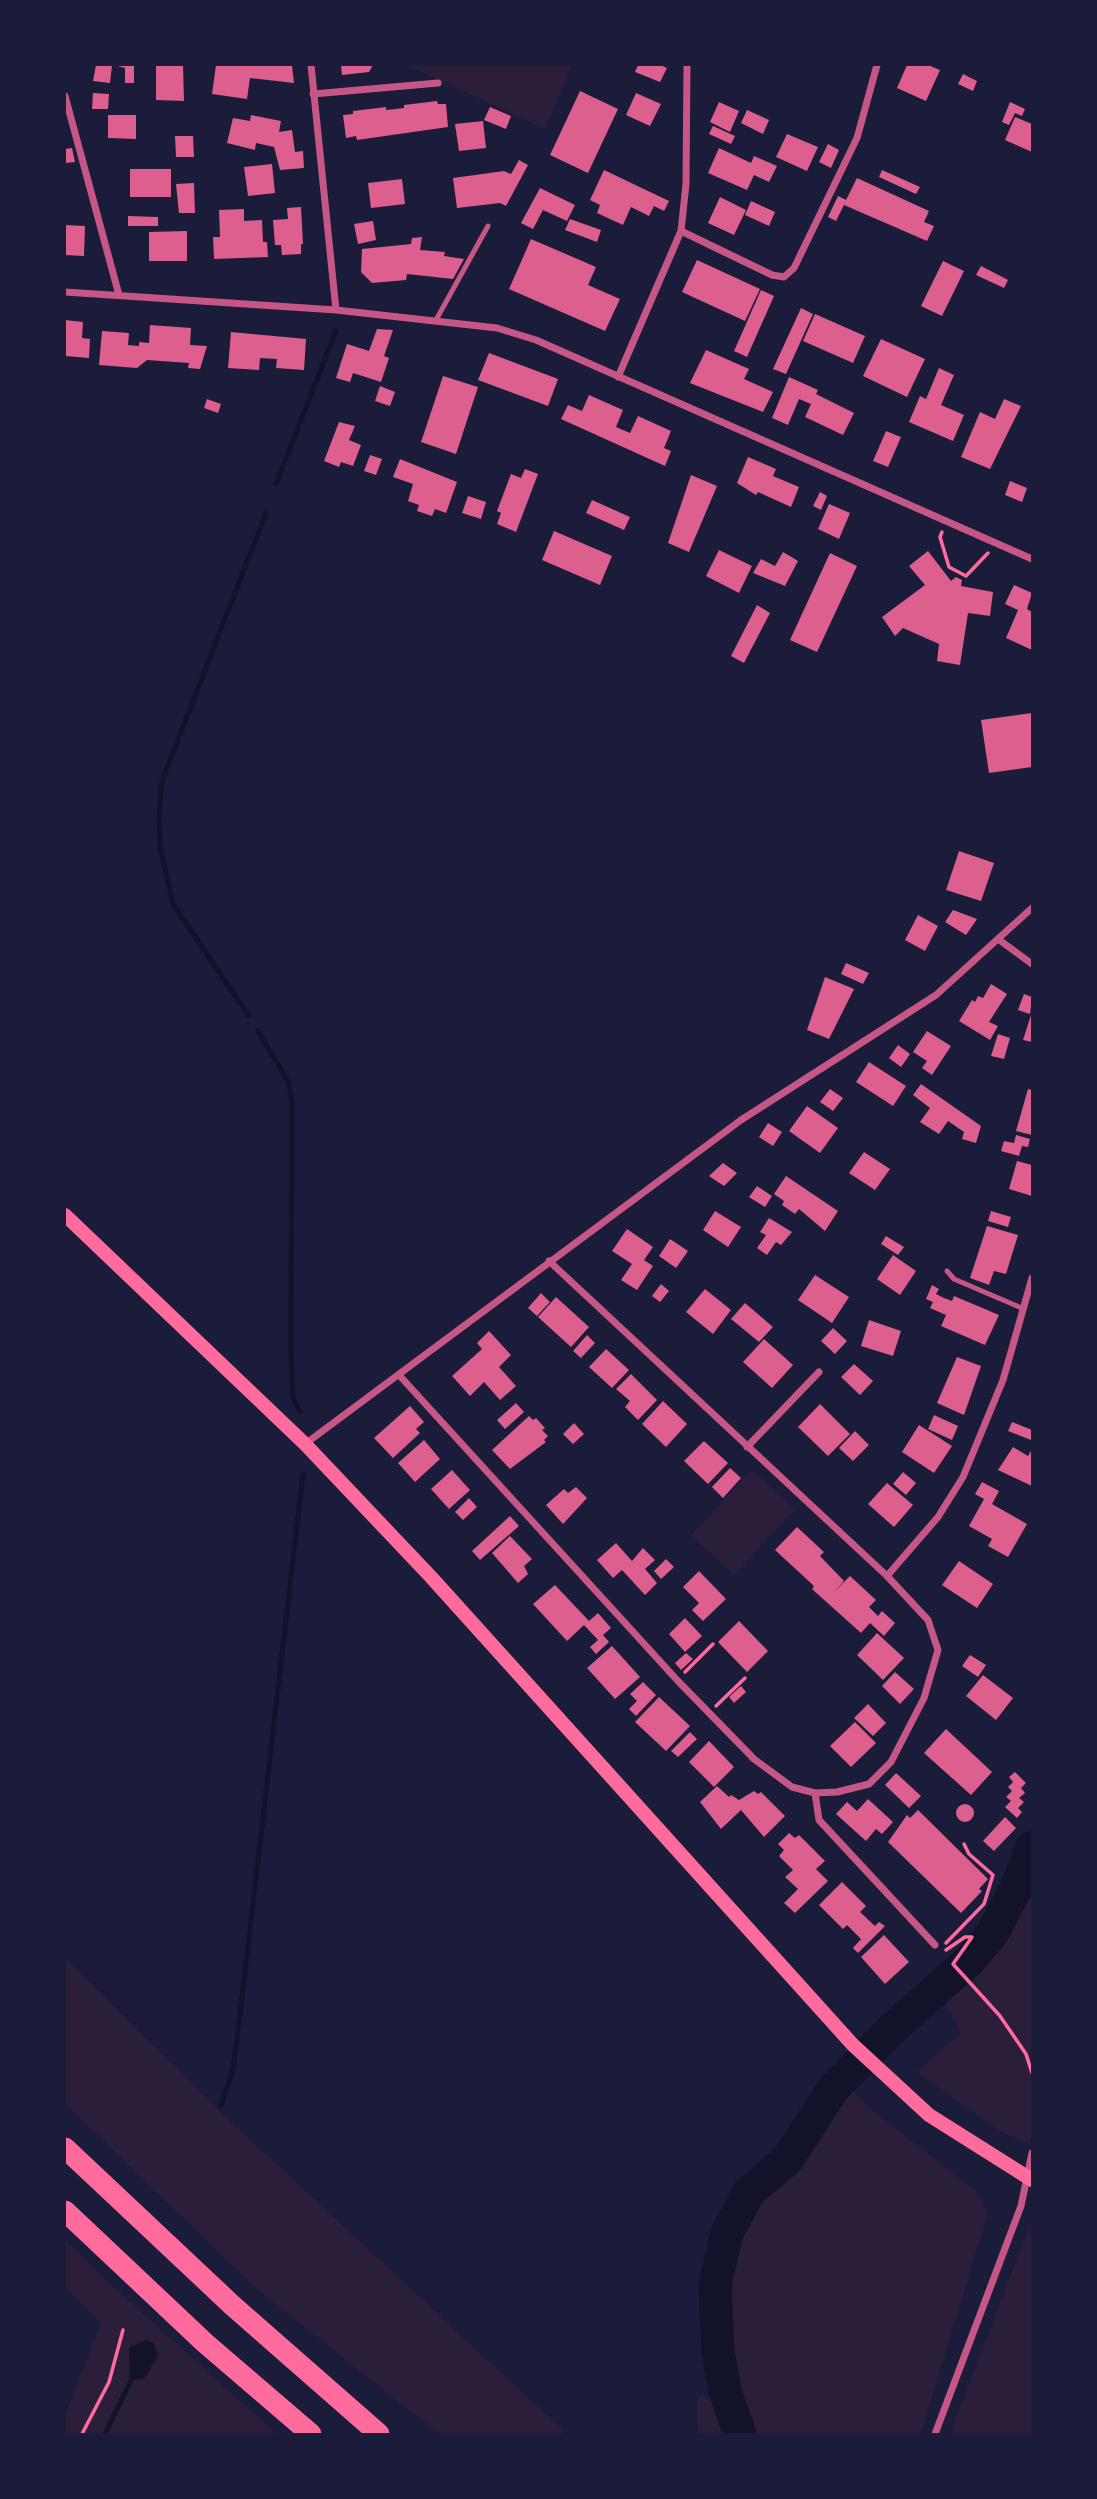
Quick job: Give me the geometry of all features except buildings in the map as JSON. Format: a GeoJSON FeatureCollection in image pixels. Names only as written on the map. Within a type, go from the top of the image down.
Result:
{"type":"FeatureCollection","features":[{"type":"Feature","properties":{"kind":"highway"},"geometry":{"type":"LineString","coordinates":[[65,2148],[233,2306],[379,2434]]}},
{"type":"Feature","properties":{"kind":"highway"},"geometry":{"type":"LineString","coordinates":[[65,2211],[205,2343],[311,2434]]}},
{"type":"Feature","properties":{"kind":"main road"},"geometry":{"type":"LineString","coordinates":[[65,1214],[304,1444],[441,1587],[853,2045],[929,2115],[1031,2179]]}},
{"type":"Feature","properties":{"kind":"street"},"geometry":{"type":"LineString","coordinates":[[311,65],[336,310]]}},
{"type":"Feature","properties":{"kind":"street"},"geometry":{"type":"LineString","coordinates":[[618,377],[681,232],[686,184],[687,65]]}},
{"type":"Feature","properties":{"kind":"street"},"geometry":{"type":"LineString","coordinates":[[681,232],[772,275],[784,277],[794,268],[857,138],[877,65]]}},
{"type":"Feature","properties":{"kind":"street"},"geometry":{"type":"LineString","coordinates":[[313,94],[438,83]]}},
{"type":"Feature","properties":{"kind":"street"},"geometry":{"type":"LineString","coordinates":[[65,96],[119,295]]}},
{"type":"Feature","properties":{"kind":"street"},"geometry":{"type":"LineString","coordinates":[[65,292],[336,310],[497,328],[536,340],[1032,559]]}},
{"type":"Feature","properties":{"kind":"street"},"geometry":{"type":"LineString","coordinates":[[304,1444],[741,1120],[936,995],[1032,908]]}},
{"type":"Feature","properties":{"kind":"street"},"geometry":{"type":"LineString","coordinates":[[998,939],[1032,964]]}},
{"type":"Feature","properties":{"kind":"street"},"geometry":{"type":"LineString","coordinates":[[399,1375],[677,1680],[772,1774],[792,1787],[815,1793],[855,1789],[869,1784],[881,1774],[900,1748],[924,1698],[938,1650],[937,1639],[928,1620],[887,1576],[550,1261]]}},
{"type":"Feature","properties":{"kind":"street"},"geometry":{"type":"LineString","coordinates":[[887,1576],[938,1517],[962,1477],[1003,1380],[1032,1278]]}},
{"type":"Feature","properties":{"kind":"street"},"geometry":{"type":"LineString","coordinates":[[747,1447],[819,1372]]}},
{"type":"Feature","properties":{"kind":"street"},"geometry":{"type":"LineString","coordinates":[[815,1793],[819,1820],[935,1945]]}},
{"type":"Feature","properties":{"kind":"street"},"geometry":{"type":"LineString","coordinates":[[935,2434],[1031,2179],[1032,2153]]}},
{"type":"Feature","properties":{"kind":"lane"},"geometry":{"type":"LineString","coordinates":[[436,320],[488,226]]}},
{"type":"Feature","properties":{"kind":"lane"},"geometry":{"type":"LineString","coordinates":[[947,1271],[954,1279],[1024,1309]]}},
{"type":"Feature","properties":{"kind":"path"},"geometry":{"type":"LineString","coordinates":[[946,521],[940,537],[949,567],[966,576],[998,543]]}},
{"type":"Feature","properties":{"kind":"path"},"geometry":{"type":"LineString","coordinates":[[677,1680],[713,1644]]}},
{"type":"Feature","properties":{"kind":"path"},"geometry":{"type":"LineString","coordinates":[[709,1713],[745,1678]]}},
{"type":"Feature","properties":{"kind":"path"},"geometry":{"type":"LineString","coordinates":[[964,1844],[969,1854],[993,1875],[984,1904],[940,1949],[951,1948],[970,1935],[972,1937],[953,1964],[1000,2016],[1026,2054],[1032,2073]]}},
{"type":"Feature","properties":{"kind":"path"},"geometry":{"type":"LineString","coordinates":[[82,2434],[109,2382],[123,2330]]}},
{"type":"Feature","properties":{"kind":"shaded area"},"geometry":{"type":"Polygon","coordinates":[[[406,65],[572,65],[545,129],[406,65]]]}},
{"type":"Feature","properties":{"kind":"shaded area"},"geometry":{"type":"Polygon","coordinates":[[[752,1470],[795,1509],[734,1575],[691,1535],[752,1470]]]}},
{"type":"Feature","properties":{"kind":"shaded area"},"geometry":{"type":"Polygon","coordinates":[[[1032,1870],[1032,2145],[1001,2132],[917,2072],[960,2033],[943,1997],[983,1961],[1005,1932],[1032,1870]]]}},
{"type":"Feature","properties":{"kind":"shaded area"},"geometry":{"type":"Polygon","coordinates":[[[65,1958],[211,2103],[567,2434],[439,2434],[257,2289],[65,2104],[65,1958]]]}},
{"type":"Feature","properties":{"kind":"shaded area"},"geometry":{"type":"Polygon","coordinates":[[[845,2084],[879,2116],[975,2190],[988,2212],[921,2434],[698,2434],[697,2395],[738,2403],[727,2284],[735,2236],[755,2199],[803,2159],[845,2084]]]}},
{"type":"Feature","properties":{"kind":"shaded area"},"geometry":{"type":"Polygon","coordinates":[[[1032,2219],[1032,2434],[950,2434],[1032,2219]]]}},
{"type":"Feature","properties":{"kind":"shaded area"},"geometry":{"type":"Polygon","coordinates":[[[65,2240],[277,2434],[65,2434],[65,2415],[101,2323],[65,2287],[65,2240]]]}},
{"type":"Feature","properties":{"kind":"shaded area"},"geometry":{"type":"Polygon","coordinates":[[[147,2340],[154,2344],[158,2355],[145,2378],[130,2381],[129,2347],[147,2340]]]}},
{"type":"Feature","properties":{"kind":"waterway"},"geometry":{"type":"LineString","coordinates":[[276,484],[336,331]]}},
{"type":"Feature","properties":{"kind":"waterway"},"geometry":{"type":"LineString","coordinates":[[248,1015],[173,904],[160,848],[159,815],[162,781],[266,513]]}},
{"type":"Feature","properties":{"kind":"waterway"},"geometry":{"type":"LineString","coordinates":[[258,1031],[288,1081],[292,1100],[291,1350],[293,1398],[300,1412]]}},
{"type":"Feature","properties":{"kind":"waterway"},"geometry":{"type":"LineString","coordinates":[[221,2105],[233,2070],[303,1474]]}},
{"type":"Feature","properties":{"kind":"waterway"},"geometry":{"type":"LineString","coordinates":[[740,2434],[725,2391],[718,2352],[715,2284],[727,2233],[749,2192],[787,2160],[834,2088],[891,2030],[968,1962],[992,1934],[1016,1889],[1032,1847]]}},
{"type":"Feature","properties":{"kind":"waterway"},"geometry":{"type":"LineString","coordinates":[[105,2434],[132,2378]]}}]}
